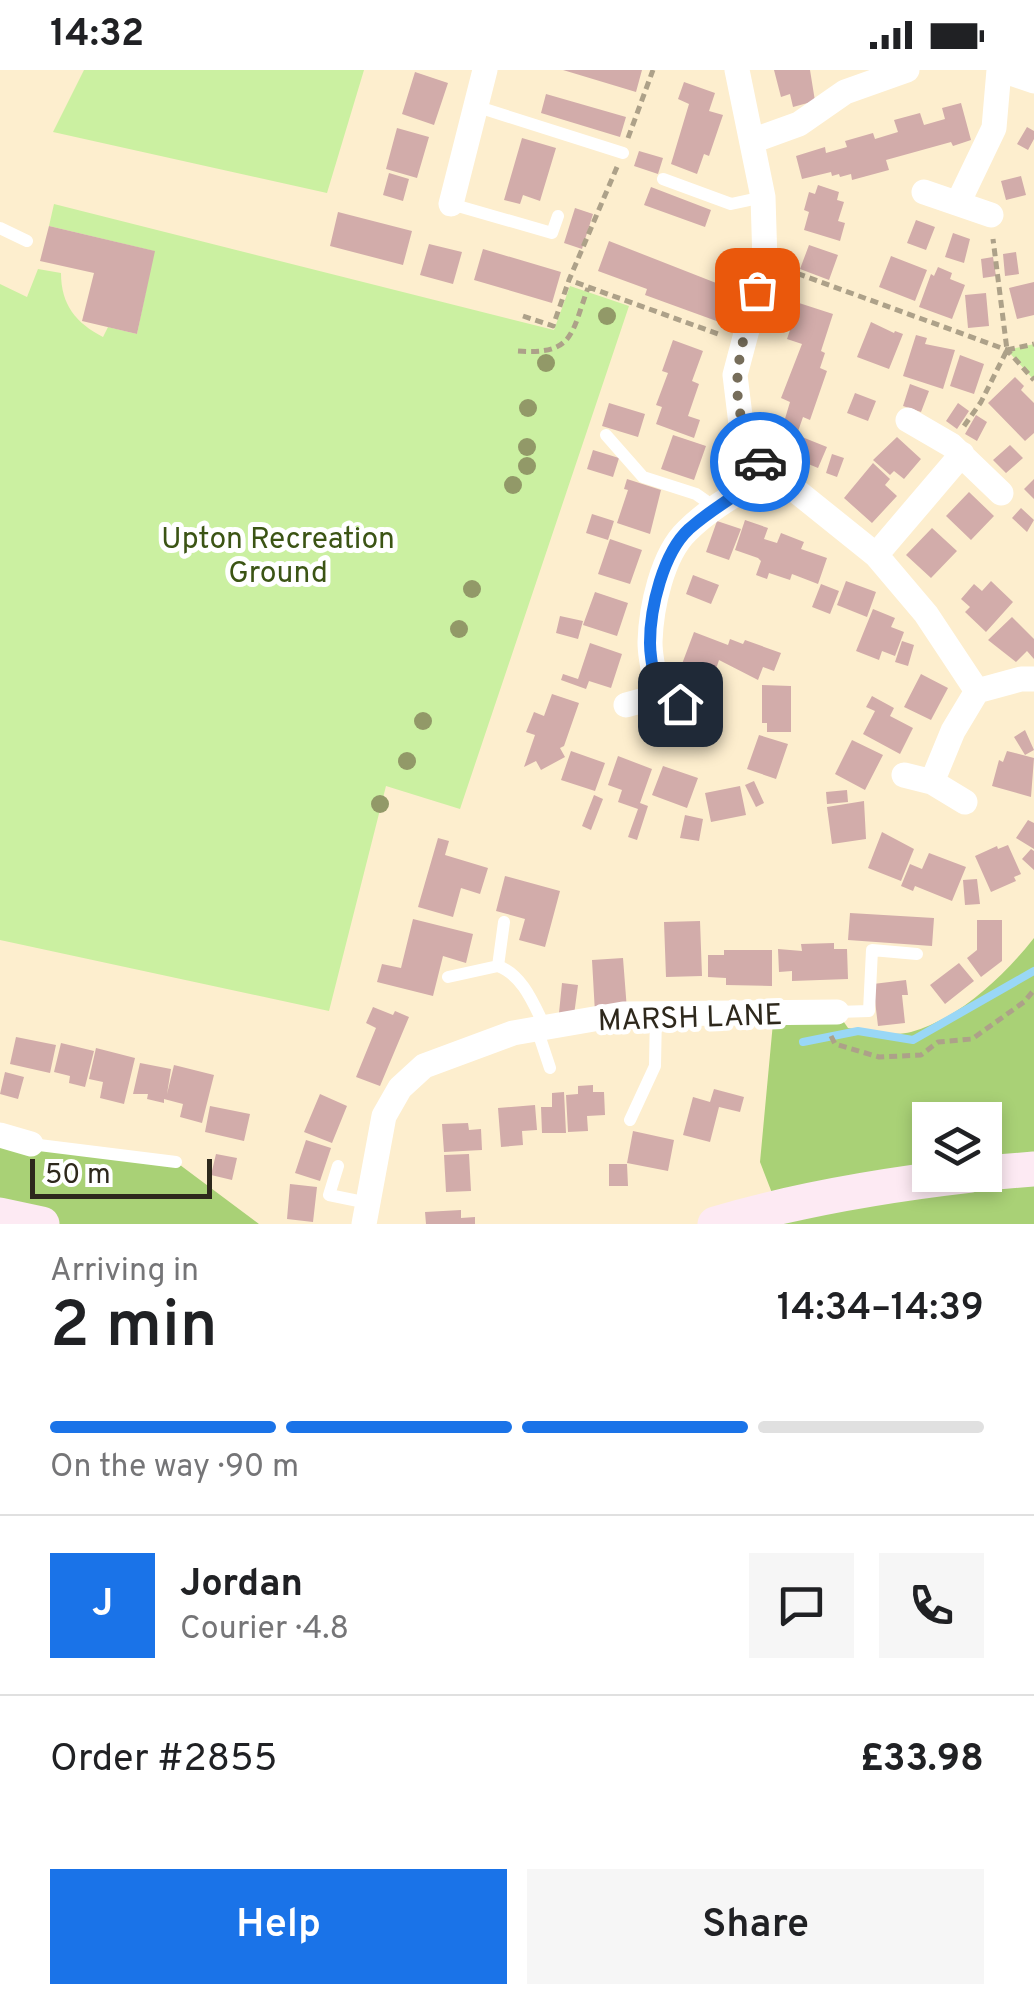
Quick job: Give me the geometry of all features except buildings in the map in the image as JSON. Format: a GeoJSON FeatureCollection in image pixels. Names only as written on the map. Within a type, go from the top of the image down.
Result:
{"type":"FeatureCollection","features":[{"type":"Feature","properties":{"kind":"main road"},"geometry":{"type":"LineString","coordinates":[[1002,1172],[1034,1169]]}},
{"type":"Feature","properties":{"kind":"main road"},"geometry":{"type":"LineString","coordinates":[[715,1224],[777,1206],[912,1183]]}},
{"type":"Feature","properties":{"kind":"main road"},"geometry":{"type":"LineString","coordinates":[[0,1214],[42,1224]]}},
{"type":"Feature","properties":{"kind":"street"},"geometry":{"type":"LineString","coordinates":[[451,204],[485,70]]}},
{"type":"Feature","properties":{"kind":"street"},"geometry":{"type":"LineString","coordinates":[[737,70],[763,197],[765,262],[735,375],[741,424],[759,461],[876,555],[926,614],[978,691]]}},
{"type":"Feature","properties":{"kind":"street"},"geometry":{"type":"LineString","coordinates":[[752,141],[799,124],[844,92],[907,70]]}},
{"type":"Feature","properties":{"kind":"street"},"geometry":{"type":"LineString","coordinates":[[958,203],[994,128],[1000,70],[1034,81]]}},
{"type":"Feature","properties":{"kind":"street"},"geometry":{"type":"LineString","coordinates":[[924,192],[991,214]]}},
{"type":"Feature","properties":{"kind":"street"},"geometry":{"type":"LineString","coordinates":[[908,420],[957,450],[1001,493]]}},
{"type":"Feature","properties":{"kind":"street"},"geometry":{"type":"LineString","coordinates":[[876,555],[957,450]]}},
{"type":"Feature","properties":{"kind":"street"},"geometry":{"type":"LineString","coordinates":[[658,696],[650,645],[652,616],[674,546],[687,530],[716,508],[772,472]]}},
{"type":"Feature","properties":{"kind":"street"},"geometry":{"type":"LineString","coordinates":[[932,782],[953,731],[978,691],[1034,679]]}},
{"type":"Feature","properties":{"kind":"street"},"geometry":{"type":"LineString","coordinates":[[626,705],[658,696],[701,711]]}},
{"type":"Feature","properties":{"kind":"street"},"geometry":{"type":"LineString","coordinates":[[904,775],[932,782],[965,802]]}},
{"type":"Feature","properties":{"kind":"street","name":"MARSH LANE"},"geometry":{"type":"LineString","coordinates":[[366,1214],[384,1116],[400,1088],[424,1066],[513,1033],[624,1014],[837,1012]]}},
{"type":"Feature","properties":{"kind":"street"},"geometry":{"type":"LineString","coordinates":[[0,1136],[30,1144]]}},
{"type":"Feature","properties":{"kind":"lane"},"geometry":{"type":"LineString","coordinates":[[475,106],[622,152]]}},
{"type":"Feature","properties":{"kind":"lane"},"geometry":{"type":"LineString","coordinates":[[663,179],[731,204],[763,197]]}},
{"type":"Feature","properties":{"kind":"lane"},"geometry":{"type":"LineString","coordinates":[[451,204],[552,233],[558,216]]}},
{"type":"Feature","properties":{"kind":"lane"},"geometry":{"type":"LineString","coordinates":[[0,228],[27,242]]}},
{"type":"Feature","properties":{"kind":"lane"},"geometry":{"type":"LineString","coordinates":[[606,435],[643,476],[696,494],[716,508]]}},
{"type":"Feature","properties":{"kind":"lane"},"geometry":{"type":"LineString","coordinates":[[498,966],[504,922]]}},
{"type":"Feature","properties":{"kind":"lane"},"geometry":{"type":"LineString","coordinates":[[837,1012],[869,1011],[872,950],[917,954]]}},
{"type":"Feature","properties":{"kind":"lane"},"geometry":{"type":"LineString","coordinates":[[448,977],[498,966],[511,971],[531,998],[550,1068]]}},
{"type":"Feature","properties":{"kind":"lane"},"geometry":{"type":"LineString","coordinates":[[630,1120],[656,1066],[656,1013]]}},
{"type":"Feature","properties":{"kind":"lane"},"geometry":{"type":"LineString","coordinates":[[30,1144],[176,1162]]}},
{"type":"Feature","properties":{"kind":"lane"},"geometry":{"type":"LineString","coordinates":[[338,1166],[329,1195],[366,1214]]}},
{"type":"Feature","properties":{"kind":"path"},"geometry":{"type":"LineString","coordinates":[[523,316],[553,326],[653,70]]}},
{"type":"Feature","properties":{"kind":"path"},"geometry":{"type":"LineString","coordinates":[[957,450],[1007,350],[991,214]]}},
{"type":"Feature","properties":{"kind":"path"},"geometry":{"type":"LineString","coordinates":[[765,262],[1007,350],[1034,380]]}},
{"type":"Feature","properties":{"kind":"path"},"geometry":{"type":"LineString","coordinates":[[570,280],[743,343]]}},
{"type":"Feature","properties":{"kind":"path"},"geometry":{"type":"LineString","coordinates":[[518,351],[550,352],[568,340],[588,288]]}},
{"type":"Feature","properties":{"kind":"path"},"geometry":{"type":"LineString","coordinates":[[1007,350],[1034,344]]}},
{"type":"Feature","properties":{"kind":"path"},"geometry":{"type":"LineString","coordinates":[[832,1040],[878,1057],[922,1055],[938,1042],[972,1039],[1034,990]]}},
{"type":"Feature","properties":{"kind":"green space"},"geometry":{"type":"Polygon","coordinates":[[[84,70],[364,70],[327,193],[53,132],[84,70]]]}},
{"type":"Feature","properties":{"kind":"green space","name":"Upton Recreation Ground"},"geometry":{"type":"Polygon","coordinates":[[[54,204],[554,330],[570,286],[629,306],[460,809],[386,786],[329,1011],[0,940],[0,284],[27,297],[38,269],[61,273],[67,304],[85,326],[103,337],[108,327],[137,334],[154,251],[49,226],[54,204]]]}},
{"type":"Feature","properties":{"kind":"green space"},"geometry":{"type":"Polygon","coordinates":[[[1034,344],[1034,380],[1007,350],[1034,344]]]}},
{"type":"Feature","properties":{"kind":"green space"},"geometry":{"type":"Polygon","coordinates":[[[1034,938],[1034,1224],[784,1224],[760,1162],[774,1012],[837,1012],[848,1028],[904,1033],[947,1017],[994,981],[1034,938]]]}},
{"type":"Feature","properties":{"kind":"green space"},"geometry":{"type":"Polygon","coordinates":[[[0,1136],[176,1162],[259,1224],[42,1224],[0,1215],[0,1136]]]}},
{"type":"Feature","properties":{"kind":"waterway"},"geometry":{"type":"LineString","coordinates":[[803,1042],[858,1031],[913,1040],[1034,971]]}},
{"type":"Feature","properties":{"kind":"way so far"},"geometry":{"type":"LineString","coordinates":[[757,290],[735,375],[741,424],[760,462]]}},
{"type":"Feature","properties":{"kind":"route"},"geometry":{"type":"LineString","coordinates":[[680,704],[658,696],[653,670],[652,616],[664,574],[674,546],[687,530],[772,472],[760,462]]}}]}
